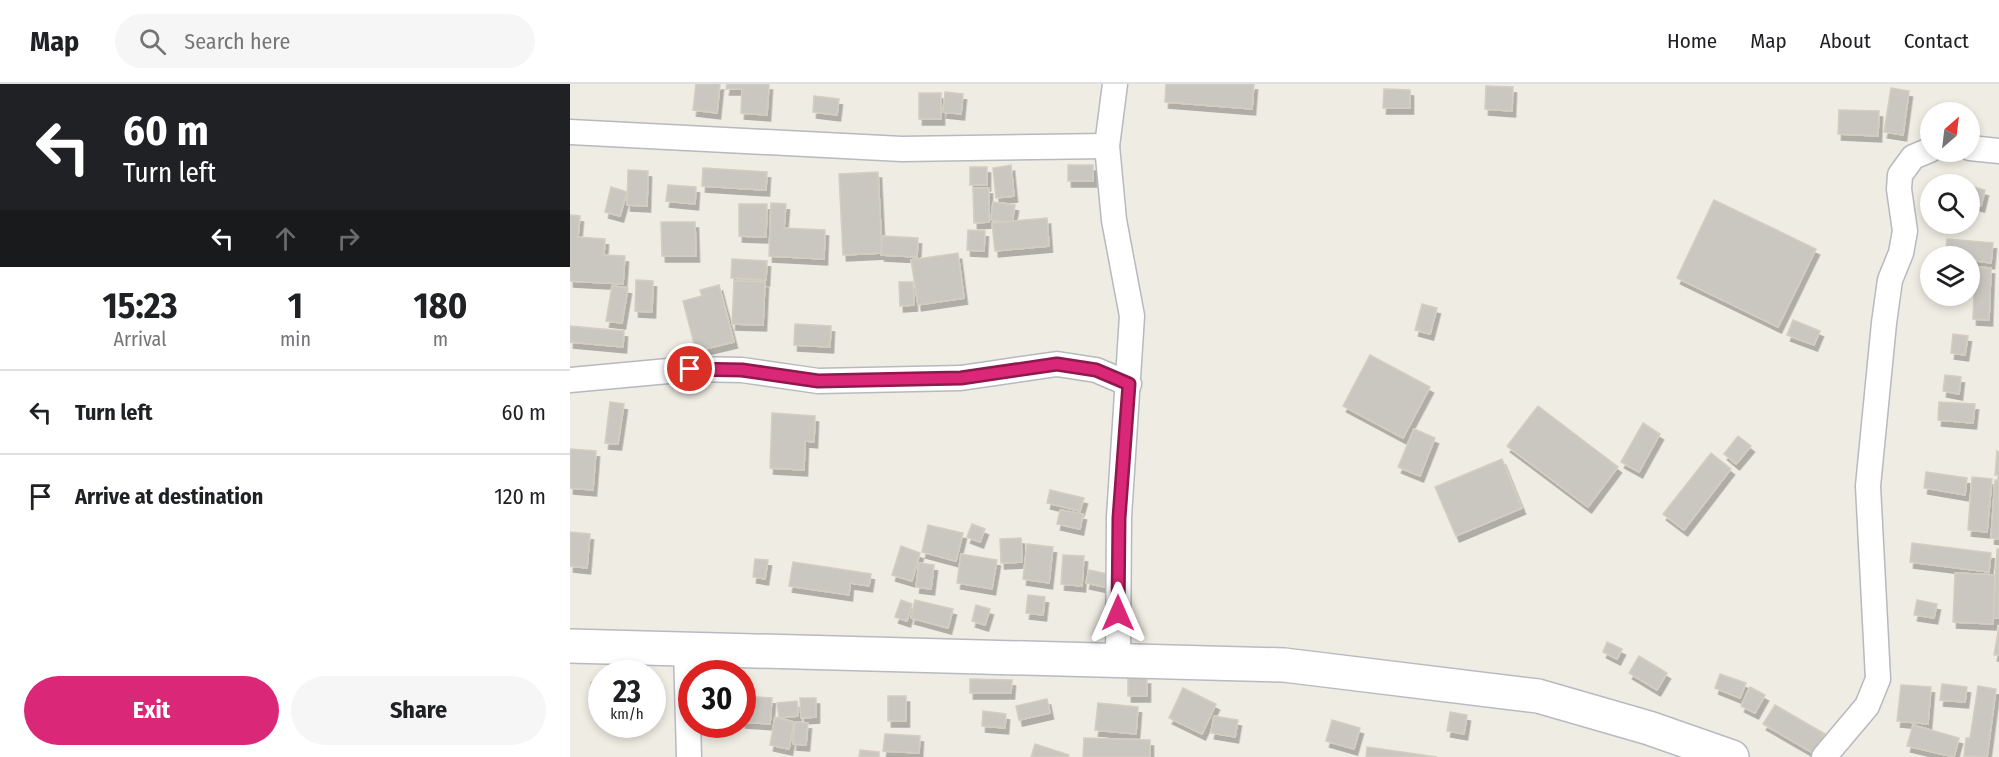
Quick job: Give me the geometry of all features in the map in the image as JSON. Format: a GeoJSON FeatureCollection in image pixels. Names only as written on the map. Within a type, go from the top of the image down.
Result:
{"type":"FeatureCollection","features":[{"type":"Feature","properties":{"kind":"street"},"geometry":{"type":"LineString","coordinates":[[1115,84],[1107,146],[1114,220],[1132,316],[1119,518],[1118,660]]}},
{"type":"Feature","properties":{"kind":"street"},"geometry":{"type":"LineString","coordinates":[[570,132],[902,148],[1107,146]]}},
{"type":"Feature","properties":{"kind":"street"},"geometry":{"type":"LineString","coordinates":[[1980,149],[1999,150]]}},
{"type":"Feature","properties":{"kind":"street"},"geometry":{"type":"LineString","coordinates":[[1824,757],[1867,706],[1878,679],[1868,486],[1890,280],[1901,253],[1905,231],[1899,189],[1900,175],[1913,157],[1920,154]]}},
{"type":"Feature","properties":{"kind":"street"},"geometry":{"type":"LineString","coordinates":[[570,380],[690,369],[742,370],[818,381],[961,378],[1057,364],[1096,370],[1129,384]]}},
{"type":"Feature","properties":{"kind":"street"},"geometry":{"type":"LineString","coordinates":[[570,646],[1284,665],[1538,696],[1649,728],[1732,757]]}},
{"type":"Feature","properties":{"kind":"street"},"geometry":{"type":"LineString","coordinates":[[686,649],[689,757]]}},
{"type":"Feature","properties":{"kind":"building"},"geometry":{"type":"Polygon","coordinates":[[[696,84],[720,84],[717,113],[693,110],[696,84]]]}},
{"type":"Feature","properties":{"kind":"building"},"geometry":{"type":"Polygon","coordinates":[[[727,84],[769,84],[767,115],[741,113],[742,89],[726,89],[727,84]]]}},
{"type":"Feature","properties":{"kind":"building"},"geometry":{"type":"Polygon","coordinates":[[[1166,84],[1254,84],[1252,109],[1165,102],[1166,84]]]}},
{"type":"Feature","properties":{"kind":"building"},"geometry":{"type":"Polygon","coordinates":[[[1486,86],[1513,87],[1512,111],[1485,109],[1486,86]]]}},
{"type":"Feature","properties":{"kind":"building"},"geometry":{"type":"Polygon","coordinates":[[[1891,88],[1909,91],[1903,135],[1884,132],[1891,88]]]}},
{"type":"Feature","properties":{"kind":"building"},"geometry":{"type":"Polygon","coordinates":[[[1384,89],[1410,90],[1410,108],[1383,108],[1384,89]]]}},
{"type":"Feature","properties":{"kind":"building"},"geometry":{"type":"Polygon","coordinates":[[[945,92],[963,94],[961,114],[943,112],[945,92]]]}},
{"type":"Feature","properties":{"kind":"building"},"geometry":{"type":"Polygon","coordinates":[[[919,93],[941,93],[941,119],[919,119],[919,93]]]}},
{"type":"Feature","properties":{"kind":"building"},"geometry":{"type":"Polygon","coordinates":[[[814,96],[839,99],[837,115],[813,112],[814,96]]]}},
{"type":"Feature","properties":{"kind":"building"},"geometry":{"type":"Polygon","coordinates":[[[1839,110],[1879,111],[1878,136],[1838,134],[1839,110]]]}},
{"type":"Feature","properties":{"kind":"building"},"geometry":{"type":"Polygon","coordinates":[[[1011,165],[1014,196],[996,198],[993,168],[1011,165]]]}},
{"type":"Feature","properties":{"kind":"building"},"geometry":{"type":"Polygon","coordinates":[[[1068,165],[1093,165],[1093,181],[1068,181],[1068,165]]]}},
{"type":"Feature","properties":{"kind":"building"},"geometry":{"type":"Polygon","coordinates":[[[970,167],[987,167],[987,185],[970,185],[970,167]]]}},
{"type":"Feature","properties":{"kind":"building"},"geometry":{"type":"Polygon","coordinates":[[[703,168],[767,172],[766,190],[702,186],[703,168]]]}},
{"type":"Feature","properties":{"kind":"building"},"geometry":{"type":"Polygon","coordinates":[[[628,170],[648,171],[647,206],[627,205],[628,170]]]}},
{"type":"Feature","properties":{"kind":"building"},"geometry":{"type":"Polygon","coordinates":[[[878,172],[882,253],[843,255],[839,174],[878,172]]]}},
{"type":"Feature","properties":{"kind":"building"},"geometry":{"type":"Polygon","coordinates":[[[668,185],[696,187],[695,204],[666,201],[668,185]]]}},
{"type":"Feature","properties":{"kind":"building"},"geometry":{"type":"Polygon","coordinates":[[[611,187],[627,192],[620,216],[605,212],[611,187]]]}},
{"type":"Feature","properties":{"kind":"building"},"geometry":{"type":"Polygon","coordinates":[[[973,188],[989,188],[989,222],[974,223],[973,188]]]}},
{"type":"Feature","properties":{"kind":"building"},"geometry":{"type":"Polygon","coordinates":[[[1980,189],[1985,190],[1980,206],[1980,189]]]}},
{"type":"Feature","properties":{"kind":"building"},"geometry":{"type":"Polygon","coordinates":[[[1714,200],[1816,249],[1778,327],[1677,278],[1714,200]]]}},
{"type":"Feature","properties":{"kind":"building"},"geometry":{"type":"Polygon","coordinates":[[[993,202],[1015,205],[1012,223],[991,220],[993,202]]]}},
{"type":"Feature","properties":{"kind":"building"},"geometry":{"type":"Polygon","coordinates":[[[771,203],[786,204],[784,228],[825,230],[824,259],[769,256],[771,203]]]}},
{"type":"Feature","properties":{"kind":"building"},"geometry":{"type":"Polygon","coordinates":[[[739,204],[767,204],[766,237],[739,236],[739,204]]]}},
{"type":"Feature","properties":{"kind":"building"},"geometry":{"type":"Polygon","coordinates":[[[570,215],[580,216],[578,237],[605,239],[604,255],[625,256],[623,284],[570,281],[570,215]]]}},
{"type":"Feature","properties":{"kind":"building"},"geometry":{"type":"Polygon","coordinates":[[[1047,218],[1049,246],[995,251],[992,223],[1047,218]]]}},
{"type":"Feature","properties":{"kind":"building"},"geometry":{"type":"Polygon","coordinates":[[[661,222],[695,222],[696,256],[662,256],[661,222]]]}},
{"type":"Feature","properties":{"kind":"building"},"geometry":{"type":"Polygon","coordinates":[[[968,230],[985,231],[984,251],[967,250],[968,230]]]}},
{"type":"Feature","properties":{"kind":"building"},"geometry":{"type":"Polygon","coordinates":[[[882,236],[918,238],[917,257],[881,255],[882,236]]]}},
{"type":"Feature","properties":{"kind":"building"},"geometry":{"type":"Polygon","coordinates":[[[1947,239],[1993,243],[1991,263],[1980,261],[1980,246],[1946,246],[1947,239]]]}},
{"type":"Feature","properties":{"kind":"building"},"geometry":{"type":"Polygon","coordinates":[[[958,253],[964,298],[918,305],[911,260],[958,253]]]}},
{"type":"Feature","properties":{"kind":"building"},"geometry":{"type":"Polygon","coordinates":[[[732,259],[767,261],[766,280],[731,278],[732,259]]]}},
{"type":"Feature","properties":{"kind":"building"},"geometry":{"type":"Polygon","coordinates":[[[1980,267],[1991,268],[1989,320],[1973,319],[1974,306],[1980,306],[1980,267]]]}},
{"type":"Feature","properties":{"kind":"building"},"geometry":{"type":"Polygon","coordinates":[[[636,280],[653,281],[652,312],[635,311],[636,280]]]}},
{"type":"Feature","properties":{"kind":"building"},"geometry":{"type":"Polygon","coordinates":[[[734,281],[765,282],[763,325],[732,324],[734,281]]]}},
{"type":"Feature","properties":{"kind":"building"},"geometry":{"type":"Polygon","coordinates":[[[899,282],[913,282],[914,305],[900,306],[899,282]]]}},
{"type":"Feature","properties":{"kind":"building"},"geometry":{"type":"Polygon","coordinates":[[[719,285],[734,342],[696,351],[683,301],[702,296],[700,290],[719,285]]]}},
{"type":"Feature","properties":{"kind":"building"},"geometry":{"type":"Polygon","coordinates":[[[612,286],[628,288],[622,323],[606,321],[612,286]]]}},
{"type":"Feature","properties":{"kind":"building"},"geometry":{"type":"Polygon","coordinates":[[[1422,304],[1437,308],[1430,334],[1415,330],[1422,304]]]}},
{"type":"Feature","properties":{"kind":"building"},"geometry":{"type":"Polygon","coordinates":[[[1793,320],[1820,331],[1814,345],[1787,335],[1793,320]]]}},
{"type":"Feature","properties":{"kind":"building"},"geometry":{"type":"Polygon","coordinates":[[[795,324],[831,326],[830,347],[794,345],[795,324]]]}},
{"type":"Feature","properties":{"kind":"building"},"geometry":{"type":"Polygon","coordinates":[[[570,326],[624,331],[623,347],[570,342],[570,326]]]}},
{"type":"Feature","properties":{"kind":"building"},"geometry":{"type":"Polygon","coordinates":[[[1953,334],[1968,336],[1965,355],[1951,353],[1953,334]]]}},
{"type":"Feature","properties":{"kind":"building"},"geometry":{"type":"Polygon","coordinates":[[[1370,355],[1430,387],[1403,438],[1343,406],[1370,355]]]}},
{"type":"Feature","properties":{"kind":"building"},"geometry":{"type":"Polygon","coordinates":[[[1945,375],[1961,377],[1959,394],[1943,391],[1945,375]]]}},
{"type":"Feature","properties":{"kind":"building"},"geometry":{"type":"Polygon","coordinates":[[[610,402],[624,404],[618,444],[605,443],[610,402]]]}},
{"type":"Feature","properties":{"kind":"building"},"geometry":{"type":"Polygon","coordinates":[[[1939,402],[1975,404],[1973,423],[1938,420],[1939,402]]]}},
{"type":"Feature","properties":{"kind":"building"},"geometry":{"type":"Polygon","coordinates":[[[1538,406],[1618,467],[1588,507],[1507,446],[1538,406]]]}},
{"type":"Feature","properties":{"kind":"building"},"geometry":{"type":"Polygon","coordinates":[[[772,413],[815,416],[814,442],[805,441],[804,470],[770,468],[772,413]]]}},
{"type":"Feature","properties":{"kind":"building"},"geometry":{"type":"Polygon","coordinates":[[[1643,423],[1660,434],[1639,472],[1621,462],[1643,423]]]}},
{"type":"Feature","properties":{"kind":"building"},"geometry":{"type":"Polygon","coordinates":[[[1414,429],[1435,438],[1420,476],[1398,467],[1414,429]]]}},
{"type":"Feature","properties":{"kind":"building"},"geometry":{"type":"Polygon","coordinates":[[[1738,436],[1751,446],[1736,464],[1724,454],[1738,436]]]}},
{"type":"Feature","properties":{"kind":"building"},"geometry":{"type":"Polygon","coordinates":[[[570,449],[596,451],[593,490],[570,488],[570,449]]]}},
{"type":"Feature","properties":{"kind":"building"},"geometry":{"type":"Polygon","coordinates":[[[1997,451],[1999,452],[1999,475],[1995,475],[1997,451]]]}},
{"type":"Feature","properties":{"kind":"building"},"geometry":{"type":"Polygon","coordinates":[[[1711,453],[1731,469],[1684,530],[1663,514],[1711,453]]]}},
{"type":"Feature","properties":{"kind":"building"},"geometry":{"type":"Polygon","coordinates":[[[1502,459],[1522,508],[1456,536],[1435,487],[1502,459]]]}},
{"type":"Feature","properties":{"kind":"building"},"geometry":{"type":"Polygon","coordinates":[[[1926,472],[1967,478],[1965,495],[1924,488],[1926,472]]]}},
{"type":"Feature","properties":{"kind":"building"},"geometry":{"type":"Polygon","coordinates":[[[1972,477],[1992,479],[1987,532],[1968,530],[1972,477]]]}},
{"type":"Feature","properties":{"kind":"building"},"geometry":{"type":"Polygon","coordinates":[[[1995,480],[1999,480],[1999,539],[1991,538],[1995,480]]]}},
{"type":"Feature","properties":{"kind":"building"},"geometry":{"type":"Polygon","coordinates":[[[1050,490],[1084,498],[1080,511],[1047,503],[1050,490]]]}},
{"type":"Feature","properties":{"kind":"building"},"geometry":{"type":"Polygon","coordinates":[[[1060,510],[1083,514],[1080,529],[1057,524],[1060,510]]]}},
{"type":"Feature","properties":{"kind":"building"},"geometry":{"type":"Polygon","coordinates":[[[972,524],[985,529],[980,542],[967,537],[972,524]]]}},
{"type":"Feature","properties":{"kind":"building"},"geometry":{"type":"Polygon","coordinates":[[[928,525],[963,533],[956,561],[922,552],[928,525]]]}},
{"type":"Feature","properties":{"kind":"building"},"geometry":{"type":"Polygon","coordinates":[[[570,532],[590,534],[587,568],[570,566],[570,532]]]}},
{"type":"Feature","properties":{"kind":"building"},"geometry":{"type":"Polygon","coordinates":[[[1021,538],[1022,562],[1001,563],[1000,539],[1021,538]]]}},
{"type":"Feature","properties":{"kind":"building"},"geometry":{"type":"Polygon","coordinates":[[[1912,543],[1991,553],[1989,572],[1910,562],[1912,543]]]}},
{"type":"Feature","properties":{"kind":"building"},"geometry":{"type":"Polygon","coordinates":[[[1027,544],[1053,547],[1049,583],[1023,579],[1027,544]]]}},
{"type":"Feature","properties":{"kind":"building"},"geometry":{"type":"Polygon","coordinates":[[[901,546],[920,553],[912,581],[892,575],[901,546]]]}},
{"type":"Feature","properties":{"kind":"building"},"geometry":{"type":"Polygon","coordinates":[[[1997,549],[1999,549],[1999,618],[1993,618],[1997,549]]]}},
{"type":"Feature","properties":{"kind":"building"},"geometry":{"type":"Polygon","coordinates":[[[961,554],[997,560],[992,589],[957,583],[961,554]]]}},
{"type":"Feature","properties":{"kind":"building"},"geometry":{"type":"Polygon","coordinates":[[[1063,555],[1084,556],[1082,586],[1061,584],[1063,555]]]}},
{"type":"Feature","properties":{"kind":"building"},"geometry":{"type":"Polygon","coordinates":[[[755,559],[768,560],[765,579],[753,577],[755,559]]]}},
{"type":"Feature","properties":{"kind":"building"},"geometry":{"type":"Polygon","coordinates":[[[793,562],[871,574],[869,586],[850,583],[849,595],[789,586],[793,562]]]}},
{"type":"Feature","properties":{"kind":"building"},"geometry":{"type":"Polygon","coordinates":[[[919,563],[934,565],[931,589],[916,587],[919,563]]]}},
{"type":"Feature","properties":{"kind":"building"},"geometry":{"type":"Polygon","coordinates":[[[1089,570],[1108,574],[1105,587],[1086,583],[1089,570]]]}},
{"type":"Feature","properties":{"kind":"building"},"geometry":{"type":"Polygon","coordinates":[[[1955,573],[1995,575],[1993,624],[1953,622],[1955,573]]]}},
{"type":"Feature","properties":{"kind":"building"},"geometry":{"type":"Polygon","coordinates":[[[1028,595],[1045,597],[1043,615],[1026,613],[1028,595]]]}},
{"type":"Feature","properties":{"kind":"building"},"geometry":{"type":"Polygon","coordinates":[[[901,600],[912,604],[907,621],[895,617],[901,600]]]}},
{"type":"Feature","properties":{"kind":"building"},"geometry":{"type":"Polygon","coordinates":[[[915,600],[953,609],[948,628],[911,618],[915,600]]]}},
{"type":"Feature","properties":{"kind":"building"},"geometry":{"type":"Polygon","coordinates":[[[1917,600],[1937,604],[1934,618],[1914,615],[1917,600]]]}},
{"type":"Feature","properties":{"kind":"building"},"geometry":{"type":"Polygon","coordinates":[[[976,605],[990,609],[985,625],[972,621],[976,605]]]}},
{"type":"Feature","properties":{"kind":"building"},"geometry":{"type":"Polygon","coordinates":[[[1999,627],[1999,655],[1994,655],[1999,627]]]}},
{"type":"Feature","properties":{"kind":"building"},"geometry":{"type":"Polygon","coordinates":[[[1607,642],[1622,649],[1617,659],[1603,652],[1607,642]]]}},
{"type":"Feature","properties":{"kind":"building"},"geometry":{"type":"Polygon","coordinates":[[[1639,656],[1667,673],[1657,690],[1629,673],[1639,656]]]}},
{"type":"Feature","properties":{"kind":"building"},"geometry":{"type":"Polygon","coordinates":[[[1720,674],[1746,683],[1740,698],[1715,688],[1720,674]]]}},
{"type":"Feature","properties":{"kind":"building"},"geometry":{"type":"Polygon","coordinates":[[[1128,678],[1147,678],[1147,696],[1128,696],[1128,678]]]}},
{"type":"Feature","properties":{"kind":"building"},"geometry":{"type":"Polygon","coordinates":[[[970,679],[1012,680],[1011,693],[970,693],[970,679]]]}},
{"type":"Feature","properties":{"kind":"building"},"geometry":{"type":"Polygon","coordinates":[[[1942,684],[1967,687],[1965,702],[1940,700],[1942,684]]]}},
{"type":"Feature","properties":{"kind":"building"},"geometry":{"type":"Polygon","coordinates":[[[1901,685],[1931,687],[1928,724],[1897,721],[1901,685]]]}},
{"type":"Feature","properties":{"kind":"building"},"geometry":{"type":"Polygon","coordinates":[[[1978,686],[1996,689],[1987,757],[1964,756],[1966,738],[1970,738],[1978,686]]]}},
{"type":"Feature","properties":{"kind":"building"},"geometry":{"type":"Polygon","coordinates":[[[1750,687],[1765,695],[1755,713],[1741,706],[1750,687]]]}},
{"type":"Feature","properties":{"kind":"building"},"geometry":{"type":"Polygon","coordinates":[[[1183,688],[1216,704],[1202,734],[1169,718],[1183,688]]]}},
{"type":"Feature","properties":{"kind":"building"},"geometry":{"type":"Polygon","coordinates":[[[888,696],[906,696],[906,721],[888,721],[888,696]]]}},
{"type":"Feature","properties":{"kind":"building"},"geometry":{"type":"Polygon","coordinates":[[[756,697],[772,698],[770,724],[756,723],[756,697]]]}},
{"type":"Feature","properties":{"kind":"building"},"geometry":{"type":"Polygon","coordinates":[[[800,698],[816,698],[816,717],[801,718],[800,698]]]}},
{"type":"Feature","properties":{"kind":"building"},"geometry":{"type":"Polygon","coordinates":[[[1047,699],[1050,713],[1019,720],[1016,706],[1047,699]]]}},
{"type":"Feature","properties":{"kind":"building"},"geometry":{"type":"Polygon","coordinates":[[[797,701],[798,716],[779,718],[777,703],[797,701]]]}},
{"type":"Feature","properties":{"kind":"building"},"geometry":{"type":"Polygon","coordinates":[[[1098,703],[1138,707],[1136,734],[1095,730],[1098,703]]]}},
{"type":"Feature","properties":{"kind":"building"},"geometry":{"type":"Polygon","coordinates":[[[1775,705],[1825,734],[1813,753],[1763,724],[1775,705]]]}},
{"type":"Feature","properties":{"kind":"building"},"geometry":{"type":"Polygon","coordinates":[[[983,711],[1006,714],[1005,728],[982,726],[983,711]]]}},
{"type":"Feature","properties":{"kind":"building"},"geometry":{"type":"Polygon","coordinates":[[[1450,712],[1467,715],[1464,734],[1447,731],[1450,712]]]}},
{"type":"Feature","properties":{"kind":"building"},"geometry":{"type":"Polygon","coordinates":[[[1214,716],[1238,720],[1235,737],[1211,733],[1214,716]]]}},
{"type":"Feature","properties":{"kind":"building"},"geometry":{"type":"Polygon","coordinates":[[[775,717],[794,722],[789,749],[770,745],[775,717]]]}},
{"type":"Feature","properties":{"kind":"building"},"geometry":{"type":"Polygon","coordinates":[[[1332,720],[1360,728],[1354,749],[1326,741],[1332,720]]]}},
{"type":"Feature","properties":{"kind":"building"},"geometry":{"type":"Polygon","coordinates":[[[795,722],[808,723],[806,745],[793,744],[795,722]]]}},
{"type":"Feature","properties":{"kind":"building"},"geometry":{"type":"Polygon","coordinates":[[[1913,725],[1959,738],[1954,757],[1907,746],[1913,725]]]}},
{"type":"Feature","properties":{"kind":"building"},"geometry":{"type":"Polygon","coordinates":[[[885,734],[920,736],[919,753],[883,751],[885,734]]]}},
{"type":"Feature","properties":{"kind":"building"},"geometry":{"type":"Polygon","coordinates":[[[1084,738],[1150,740],[1150,757],[1083,757],[1084,738]]]}},
{"type":"Feature","properties":{"kind":"building"},"geometry":{"type":"Polygon","coordinates":[[[1035,744],[1069,755],[1068,757],[1031,757],[1035,744]]]}},
{"type":"Feature","properties":{"kind":"building"},"geometry":{"type":"Polygon","coordinates":[[[1367,747],[1437,757],[1366,757],[1367,747]]]}},
{"type":"Feature","properties":{"kind":"building"},"geometry":{"type":"Polygon","coordinates":[[[860,750],[879,752],[879,757],[859,757],[860,750]]]}},
{"type":"Feature","properties":{"kind":"route"},"geometry":{"type":"LineString","coordinates":[[690,369],[742,370],[818,381],[961,378],[1057,364],[1096,370],[1129,384],[1119,518],[1118,613]]}}]}
